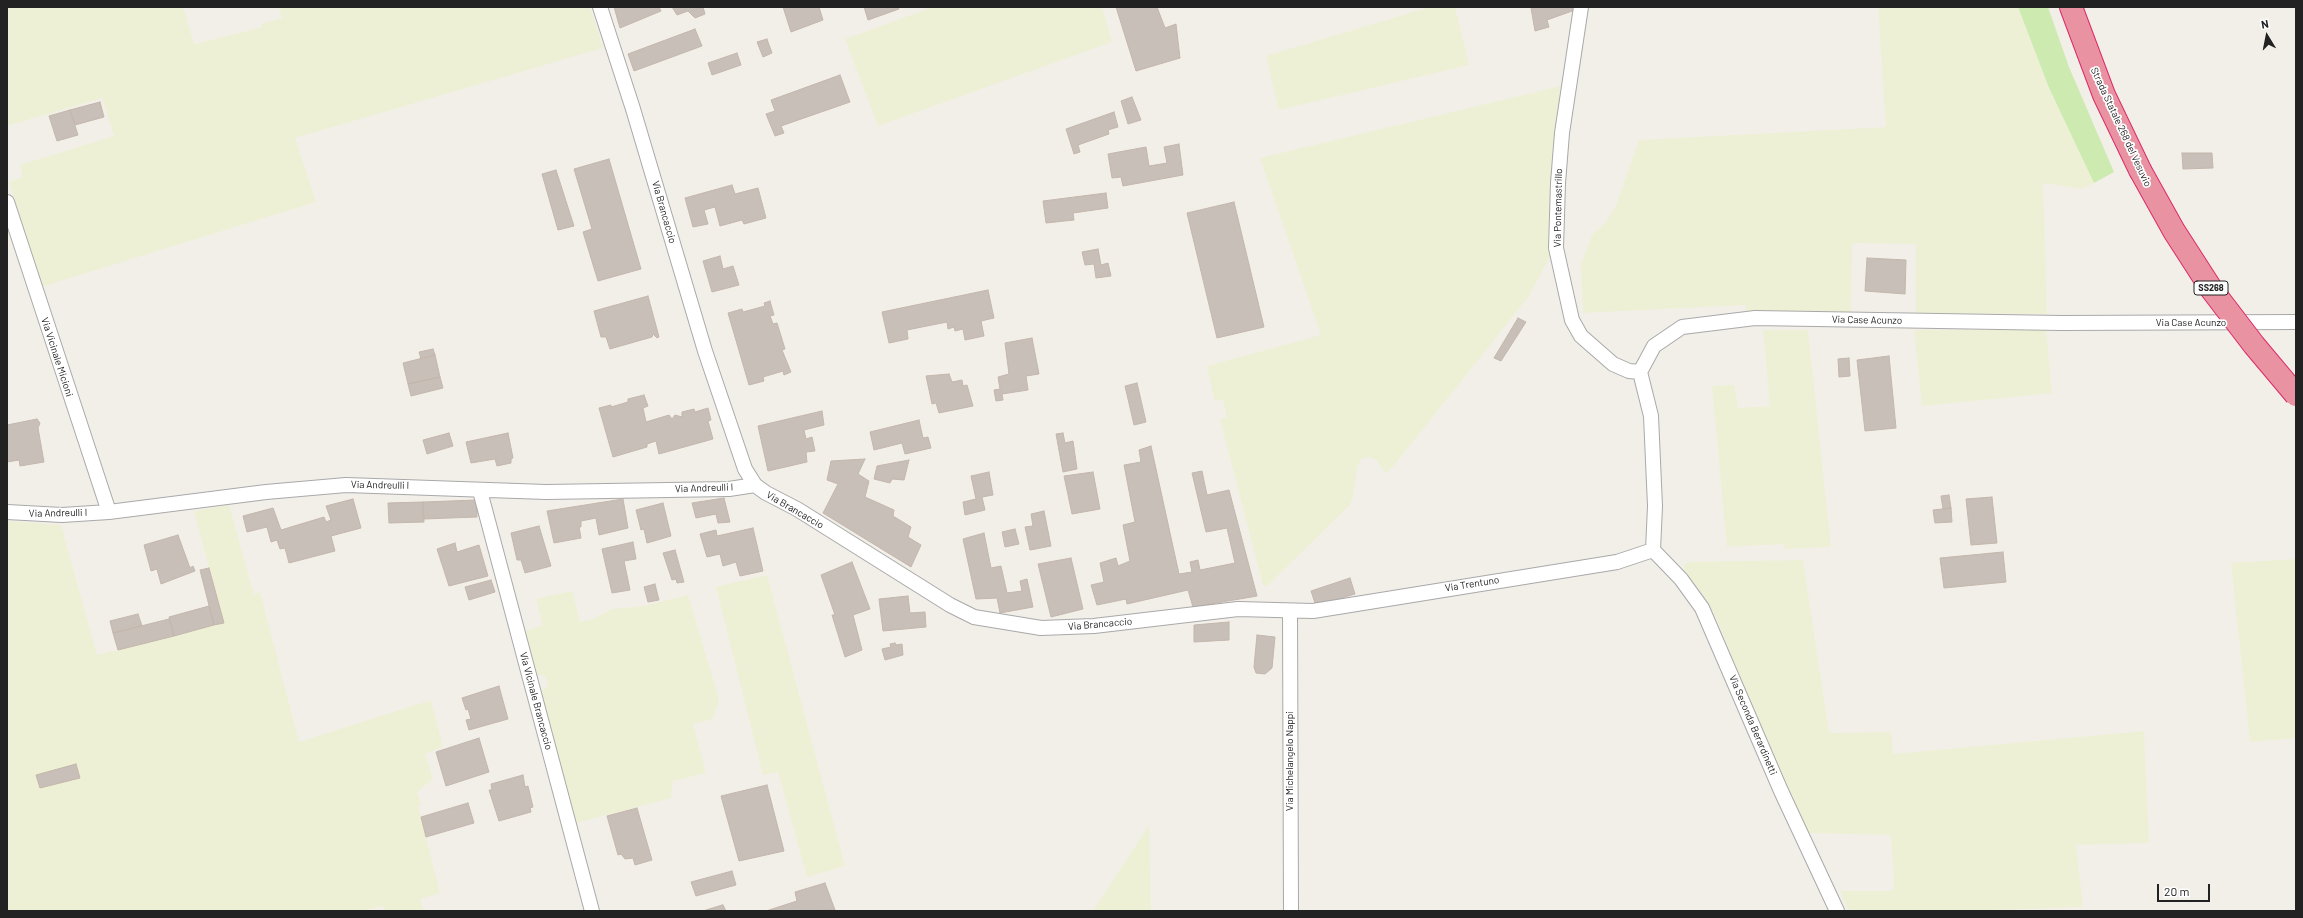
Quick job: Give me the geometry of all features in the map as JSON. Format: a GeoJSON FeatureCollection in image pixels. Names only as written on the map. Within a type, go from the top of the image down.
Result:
{"type":"FeatureCollection","features":[{"type":"Feature","properties":{"kind":"highway","name":"Strada Statale 268 del Vesuvio"},"geometry":{"type":"LineString","coordinates":[[2071,7],[2104,96],[2140,170],[2174,231],[2212,290],[2254,345],[2296,395]]}},
{"type":"Feature","properties":{"kind":"street","name":"Via Brancaccio"},"geometry":{"type":"LineString","coordinates":[[600,7],[633,109],[705,351],[745,469],[755,485],[950,606],[974,617],[1041,628],[1094,626],[1238,609],[1290,612]]}},
{"type":"Feature","properties":{"kind":"street","name":"Via Pontemastrillo"},"geometry":{"type":"LineString","coordinates":[[1581,7],[1562,134],[1558,183],[1556,248],[1572,320],[1581,336],[1613,364],[1628,371],[1640,372]]}},
{"type":"Feature","properties":{"kind":"street","name":"Via Vicinale Micioni"},"geometry":{"type":"LineString","coordinates":[[7,202],[109,512]]}},
{"type":"Feature","properties":{"kind":"street","name":"Via Case Acunzo"},"geometry":{"type":"LineString","coordinates":[[1640,372],[1654,346],[1682,327],[1755,318],[2061,323],[2296,322]]}},
{"type":"Feature","properties":{"kind":"street"},"geometry":{"type":"LineString","coordinates":[[1640,372],[1651,416],[1655,506],[1653,550]]}},
{"type":"Feature","properties":{"kind":"street","name":"Via Andreulli I"},"geometry":{"type":"LineString","coordinates":[[7,512],[62,515],[109,512],[320,486],[409,485],[480,491],[553,492],[729,488],[755,485]]}},
{"type":"Feature","properties":{"kind":"street","name":"Via Vicinale Brancaccio"},"geometry":{"type":"LineString","coordinates":[[480,491],[592,911]]}},
{"type":"Feature","properties":{"kind":"street","name":"Via Trentuno"},"geometry":{"type":"LineString","coordinates":[[1290,612],[1333,608],[1617,562],[1653,550]]}},
{"type":"Feature","properties":{"kind":"street","name":"Via Seconda Berardinetti"},"geometry":{"type":"LineString","coordinates":[[1653,550],[1681,579],[1702,608],[1782,791],[1837,911]]}},
{"type":"Feature","properties":{"kind":"street","name":"Via Michelangelo Nappi"},"geometry":{"type":"LineString","coordinates":[[1290,612],[1291,911]]}},
{"type":"Feature","properties":{"kind":"green space"},"geometry":{"type":"Polygon","coordinates":[[[7,7],[183,7],[194,44],[262,27],[261,24],[282,18],[279,7],[590,7],[603,48],[295,138],[316,202],[41,287],[9,182],[23,177],[20,165],[114,136],[102,98],[7,126],[7,7]]]}},
{"type":"Feature","properties":{"kind":"green space"},"geometry":{"type":"Polygon","coordinates":[[[933,7],[1102,7],[1112,42],[878,126],[845,39],[933,7]]]}},
{"type":"Feature","properties":{"kind":"green space"},"geometry":{"type":"Polygon","coordinates":[[[1430,7],[1455,7],[1469,65],[1279,110],[1266,56],[1430,7]]]}},
{"type":"Feature","properties":{"kind":"green space"},"geometry":{"type":"Polygon","coordinates":[[[1878,7],[2018,7],[2049,89],[2094,183],[2082,189],[2043,183],[2047,314],[1916,313],[1916,244],[1852,243],[1851,314],[1746,314],[1746,305],[1583,313],[1581,264],[1592,235],[1606,222],[1616,206],[1639,140],[1886,127],[1878,7]]]}},
{"type":"Feature","properties":{"kind":"green space"},"geometry":{"type":"Polygon","coordinates":[[[2018,7],[2048,7],[2069,67],[2114,172],[2094,183],[2049,88],[2018,7]]]}},
{"type":"Feature","properties":{"kind":"green space"},"geometry":{"type":"Polygon","coordinates":[[[1561,86],[1552,170],[1548,232],[1550,256],[1529,296],[1395,464],[1386,473],[1375,459],[1370,457],[1361,459],[1357,467],[1353,497],[1350,505],[1267,586],[1263,585],[1220,419],[1227,418],[1223,399],[1215,401],[1207,366],[1321,335],[1260,158],[1561,86]]]}},
{"type":"Feature","properties":{"kind":"green space"},"geometry":{"type":"Polygon","coordinates":[[[1763,330],[1808,330],[1831,547],[1785,549],[1784,544],[1727,547],[1712,386],[1734,385],[1738,408],[1770,406],[1763,330]]]}},
{"type":"Feature","properties":{"kind":"green space"},"geometry":{"type":"Polygon","coordinates":[[[1914,330],[2046,330],[2052,393],[1922,406],[1914,330]]]}},
{"type":"Feature","properties":{"kind":"green space"},"geometry":{"type":"Polygon","coordinates":[[[229,505],[254,595],[260,592],[299,742],[431,700],[443,747],[425,754],[433,779],[417,792],[421,805],[418,806],[440,893],[420,899],[424,911],[384,911],[383,906],[363,911],[7,911],[7,521],[61,525],[97,655],[224,623],[194,511],[229,505]]]}},
{"type":"Feature","properties":{"kind":"green space"},"geometry":{"type":"Polygon","coordinates":[[[2296,559],[2296,738],[2250,742],[2231,563],[2296,559]]]}},
{"type":"Feature","properties":{"kind":"green space"},"geometry":{"type":"Polygon","coordinates":[[[1803,560],[1829,733],[1891,732],[1893,754],[2144,731],[2149,843],[2076,845],[2083,907],[1963,911],[1849,911],[1840,891],[1891,891],[1894,886],[1891,837],[1888,835],[1809,833],[1771,749],[1716,618],[1702,593],[1686,575],[1684,568],[1685,564],[1689,562],[1803,560]]]}},
{"type":"Feature","properties":{"kind":"green space"},"geometry":{"type":"Polygon","coordinates":[[[767,575],[845,866],[807,877],[778,772],[763,775],[716,587],[767,575]]]}},
{"type":"Feature","properties":{"kind":"green space"},"geometry":{"type":"Polygon","coordinates":[[[572,591],[580,622],[593,619],[612,609],[644,606],[688,595],[719,699],[713,719],[693,724],[706,773],[673,781],[671,798],[576,823],[540,690],[548,687],[545,675],[537,675],[525,631],[543,625],[536,599],[572,591]]]}},
{"type":"Feature","properties":{"kind":"green space"},"geometry":{"type":"Polygon","coordinates":[[[1149,825],[1151,911],[1093,911],[1149,825]]]}},
{"type":"Feature","properties":{"kind":"building"},"geometry":{"type":"Polygon","coordinates":[[[614,7],[659,7],[661,11],[620,28],[614,7]]]}},
{"type":"Feature","properties":{"kind":"building"},"geometry":{"type":"Polygon","coordinates":[[[672,7],[694,7],[695,9],[703,7],[705,14],[695,18],[688,11],[677,15],[672,7]]]}},
{"type":"Feature","properties":{"kind":"building"},"geometry":{"type":"Polygon","coordinates":[[[783,7],[819,7],[823,20],[791,32],[783,7]]]}},
{"type":"Feature","properties":{"kind":"building"},"geometry":{"type":"Polygon","coordinates":[[[864,7],[898,7],[899,9],[868,20],[864,7]]]}},
{"type":"Feature","properties":{"kind":"building"},"geometry":{"type":"Polygon","coordinates":[[[1116,7],[1157,7],[1165,28],[1176,24],[1180,58],[1136,71],[1116,7]]]}},
{"type":"Feature","properties":{"kind":"building"},"geometry":{"type":"Polygon","coordinates":[[[1575,7],[1575,10],[1547,20],[1549,27],[1535,31],[1531,8],[1575,7]]]}},
{"type":"Feature","properties":{"kind":"building"},"geometry":{"type":"Polygon","coordinates":[[[695,29],[702,46],[634,71],[628,54],[695,29]]]}},
{"type":"Feature","properties":{"kind":"building"},"geometry":{"type":"Polygon","coordinates":[[[767,39],[772,53],[763,57],[757,42],[767,39]]]}},
{"type":"Feature","properties":{"kind":"building"},"geometry":{"type":"Polygon","coordinates":[[[737,53],[741,65],[712,75],[708,63],[737,53]]]}},
{"type":"Feature","properties":{"kind":"building"},"geometry":{"type":"Polygon","coordinates":[[[840,75],[850,102],[781,126],[784,133],[775,136],[766,114],[775,111],[771,100],[840,75]]]}},
{"type":"Feature","properties":{"kind":"building"},"geometry":{"type":"Polygon","coordinates":[[[1132,97],[1141,120],[1128,124],[1121,101],[1132,97]]]}},
{"type":"Feature","properties":{"kind":"building"},"geometry":{"type":"Polygon","coordinates":[[[100,102],[104,117],[75,125],[70,110],[100,102]]]}},
{"type":"Feature","properties":{"kind":"building"},"geometry":{"type":"Polygon","coordinates":[[[70,110],[78,135],[57,141],[49,116],[70,110]]]}},
{"type":"Feature","properties":{"kind":"building"},"geometry":{"type":"Polygon","coordinates":[[[1114,112],[1118,127],[1108,130],[1109,134],[1078,145],[1080,152],[1074,154],[1066,129],[1114,112]]]}},
{"type":"Feature","properties":{"kind":"building"},"geometry":{"type":"Polygon","coordinates":[[[1179,144],[1183,175],[1123,186],[1121,177],[1112,178],[1108,154],[1146,147],[1149,166],[1167,163],[1164,147],[1179,144]]]}},
{"type":"Feature","properties":{"kind":"building"},"geometry":{"type":"Polygon","coordinates":[[[2182,153],[2212,153],[2213,168],[2183,169],[2182,153]]]}},
{"type":"Feature","properties":{"kind":"building"},"geometry":{"type":"Polygon","coordinates":[[[609,159],[641,269],[598,281],[583,232],[592,229],[574,169],[609,159]]]}},
{"type":"Feature","properties":{"kind":"building"},"geometry":{"type":"Polygon","coordinates":[[[556,170],[574,226],[558,230],[542,174],[556,170]]]}},
{"type":"Feature","properties":{"kind":"building"},"geometry":{"type":"Polygon","coordinates":[[[732,185],[735,194],[758,188],[766,218],[744,224],[742,220],[720,226],[715,207],[704,210],[708,224],[693,227],[685,198],[732,185]]]}},
{"type":"Feature","properties":{"kind":"building"},"geometry":{"type":"Polygon","coordinates":[[[1106,193],[1108,208],[1073,213],[1074,220],[1046,223],[1043,201],[1106,193]]]}},
{"type":"Feature","properties":{"kind":"building"},"geometry":{"type":"Polygon","coordinates":[[[1234,202],[1264,327],[1217,338],[1187,213],[1234,202]]]}},
{"type":"Feature","properties":{"kind":"building"},"geometry":{"type":"Polygon","coordinates":[[[1098,249],[1101,265],[1108,263],[1111,276],[1096,278],[1094,264],[1085,265],[1082,252],[1098,249]]]}},
{"type":"Feature","properties":{"kind":"building"},"geometry":{"type":"Polygon","coordinates":[[[720,256],[723,269],[733,266],[739,285],[712,292],[703,261],[720,256]]]}},
{"type":"Feature","properties":{"kind":"building"},"geometry":{"type":"Polygon","coordinates":[[[1867,258],[1906,260],[1905,294],[1865,291],[1867,258]]]}},
{"type":"Feature","properties":{"kind":"building"},"geometry":{"type":"Polygon","coordinates":[[[988,290],[994,318],[981,321],[984,336],[965,340],[963,329],[955,331],[954,327],[948,329],[947,322],[907,330],[908,339],[889,343],[882,312],[988,290]]]}},
{"type":"Feature","properties":{"kind":"building"},"geometry":{"type":"Polygon","coordinates":[[[648,296],[659,337],[657,338],[653,334],[652,337],[610,349],[606,337],[601,337],[594,311],[648,296]]]}},
{"type":"Feature","properties":{"kind":"building"},"geometry":{"type":"Polygon","coordinates":[[[770,301],[774,315],[770,316],[773,324],[777,323],[785,349],[782,350],[791,372],[784,375],[783,371],[763,377],[764,381],[749,385],[728,313],[742,309],[743,312],[765,306],[764,303],[770,301]]]}},
{"type":"Feature","properties":{"kind":"building"},"geometry":{"type":"Polygon","coordinates":[[[1518,318],[1526,322],[1501,361],[1494,358],[1518,318]]]}},
{"type":"Feature","properties":{"kind":"building"},"geometry":{"type":"Polygon","coordinates":[[[1032,338],[1039,374],[1026,376],[1028,390],[1002,394],[1003,400],[996,401],[994,390],[1000,389],[998,377],[1009,374],[1005,343],[1032,338]]]}},
{"type":"Feature","properties":{"kind":"building"},"geometry":{"type":"Polygon","coordinates":[[[433,349],[435,355],[421,359],[419,352],[433,349]]]}},
{"type":"Feature","properties":{"kind":"building"},"geometry":{"type":"Polygon","coordinates":[[[435,355],[440,377],[408,384],[403,363],[435,355]]]}},
{"type":"Feature","properties":{"kind":"building"},"geometry":{"type":"Polygon","coordinates":[[[1889,356],[1896,428],[1865,431],[1857,360],[1889,356]]]}},
{"type":"Feature","properties":{"kind":"building"},"geometry":{"type":"Polygon","coordinates":[[[1849,358],[1850,376],[1839,377],[1838,359],[1849,358]]]}},
{"type":"Feature","properties":{"kind":"building"},"geometry":{"type":"Polygon","coordinates":[[[949,374],[952,382],[962,380],[963,386],[967,385],[973,406],[939,413],[936,403],[932,404],[926,376],[949,374]]]}},
{"type":"Feature","properties":{"kind":"building"},"geometry":{"type":"Polygon","coordinates":[[[440,377],[443,388],[411,396],[408,384],[440,377]]]}},
{"type":"Feature","properties":{"kind":"building"},"geometry":{"type":"Polygon","coordinates":[[[1137,383],[1146,422],[1134,425],[1125,386],[1137,383]]]}},
{"type":"Feature","properties":{"kind":"building"},"geometry":{"type":"Polygon","coordinates":[[[644,395],[648,406],[643,408],[646,422],[669,415],[672,419],[675,415],[682,417],[682,412],[694,409],[695,412],[708,408],[711,420],[708,421],[713,439],[659,454],[656,441],[647,444],[647,447],[613,457],[599,408],[611,405],[611,407],[628,402],[628,399],[644,395]]]}},
{"type":"Feature","properties":{"kind":"building"},"geometry":{"type":"Polygon","coordinates":[[[822,411],[824,425],[804,430],[806,439],[812,437],[815,451],[806,452],[807,462],[768,471],[758,426],[822,411]]]}},
{"type":"Feature","properties":{"kind":"building"},"geometry":{"type":"Polygon","coordinates":[[[37,419],[40,423],[38,428],[44,462],[20,466],[19,460],[7,462],[7,425],[37,419]]]}},
{"type":"Feature","properties":{"kind":"building"},"geometry":{"type":"Polygon","coordinates":[[[919,420],[923,438],[928,437],[931,448],[905,454],[902,443],[874,450],[870,432],[919,420]]]}},
{"type":"Feature","properties":{"kind":"building"},"geometry":{"type":"Polygon","coordinates":[[[449,433],[453,446],[427,454],[423,440],[449,433]]]}},
{"type":"Feature","properties":{"kind":"building"},"geometry":{"type":"Polygon","coordinates":[[[508,433],[513,458],[511,459],[511,463],[497,466],[495,459],[471,463],[466,442],[508,433]]]}},
{"type":"Feature","properties":{"kind":"building"},"geometry":{"type":"Polygon","coordinates":[[[1063,433],[1065,443],[1073,441],[1077,469],[1063,472],[1056,434],[1063,433]]]}},
{"type":"Feature","properties":{"kind":"building"},"geometry":{"type":"Polygon","coordinates":[[[1151,446],[1179,574],[1192,572],[1190,562],[1198,560],[1200,570],[1235,563],[1227,528],[1206,532],[1192,473],[1202,471],[1207,495],[1229,490],[1257,596],[1193,607],[1188,590],[1127,604],[1126,599],[1097,605],[1091,585],[1104,582],[1100,563],[1116,558],[1118,566],[1130,561],[1123,525],[1135,522],[1124,465],[1141,462],[1139,450],[1151,446]]]}},
{"type":"Feature","properties":{"kind":"building"},"geometry":{"type":"Polygon","coordinates":[[[865,459],[858,474],[869,481],[865,497],[894,510],[893,516],[911,527],[908,537],[921,545],[911,567],[823,513],[838,484],[827,480],[831,461],[865,459]]]}},
{"type":"Feature","properties":{"kind":"building"},"geometry":{"type":"Polygon","coordinates":[[[909,460],[904,480],[892,479],[890,483],[874,479],[877,466],[909,460]]]}},
{"type":"Feature","properties":{"kind":"building"},"geometry":{"type":"Polygon","coordinates":[[[989,472],[993,495],[982,497],[985,510],[965,515],[963,502],[976,499],[971,476],[989,472]]]}},
{"type":"Feature","properties":{"kind":"building"},"geometry":{"type":"Polygon","coordinates":[[[1093,472],[1100,509],[1072,514],[1064,476],[1093,472]]]}},
{"type":"Feature","properties":{"kind":"building"},"geometry":{"type":"Polygon","coordinates":[[[1949,495],[1951,508],[1943,509],[1941,496],[1949,495]]]}},
{"type":"Feature","properties":{"kind":"building"},"geometry":{"type":"Polygon","coordinates":[[[1992,497],[1997,543],[1971,545],[1966,499],[1992,497]]]}},
{"type":"Feature","properties":{"kind":"building"},"geometry":{"type":"Polygon","coordinates":[[[724,498],[730,522],[718,523],[716,514],[696,518],[692,503],[724,498]]]}},
{"type":"Feature","properties":{"kind":"building"},"geometry":{"type":"Polygon","coordinates":[[[353,499],[361,528],[331,536],[335,551],[289,563],[285,548],[280,549],[277,540],[271,542],[267,527],[247,532],[243,516],[273,508],[281,530],[324,517],[326,522],[331,520],[326,506],[353,499]]]}},
{"type":"Feature","properties":{"kind":"building"},"geometry":{"type":"Polygon","coordinates":[[[623,499],[628,528],[599,535],[596,518],[581,521],[581,527],[579,527],[581,538],[554,543],[547,511],[623,499]]]}},
{"type":"Feature","properties":{"kind":"building"},"geometry":{"type":"Polygon","coordinates":[[[477,500],[477,517],[423,519],[423,502],[477,500]]]}},
{"type":"Feature","properties":{"kind":"building"},"geometry":{"type":"Polygon","coordinates":[[[423,502],[424,522],[389,523],[388,503],[423,502]]]}},
{"type":"Feature","properties":{"kind":"building"},"geometry":{"type":"Polygon","coordinates":[[[663,503],[671,536],[647,543],[644,529],[641,530],[636,510],[663,503]]]}},
{"type":"Feature","properties":{"kind":"building"},"geometry":{"type":"Polygon","coordinates":[[[1951,508],[1952,522],[1935,523],[1933,510],[1951,508]]]}},
{"type":"Feature","properties":{"kind":"building"},"geometry":{"type":"Polygon","coordinates":[[[1044,511],[1051,546],[1030,550],[1025,527],[1033,526],[1031,514],[1044,511]]]}},
{"type":"Feature","properties":{"kind":"building"},"geometry":{"type":"Polygon","coordinates":[[[539,526],[551,566],[525,573],[521,560],[517,560],[511,533],[539,526]]]}},
{"type":"Feature","properties":{"kind":"building"},"geometry":{"type":"Polygon","coordinates":[[[753,528],[763,571],[740,576],[736,562],[723,566],[720,554],[707,557],[700,534],[716,530],[717,536],[753,528]]]}},
{"type":"Feature","properties":{"kind":"building"},"geometry":{"type":"Polygon","coordinates":[[[1015,529],[1019,544],[1005,547],[1002,532],[1015,529]]]}},
{"type":"Feature","properties":{"kind":"building"},"geometry":{"type":"Polygon","coordinates":[[[984,533],[991,568],[1001,566],[1007,593],[1022,591],[1020,581],[1027,579],[1033,607],[1000,613],[997,598],[976,599],[963,539],[984,533]]]}},
{"type":"Feature","properties":{"kind":"building"},"geometry":{"type":"Polygon","coordinates":[[[178,535],[190,568],[193,566],[195,571],[161,584],[157,569],[151,571],[144,545],[178,535]]]}},
{"type":"Feature","properties":{"kind":"building"},"geometry":{"type":"Polygon","coordinates":[[[633,542],[636,559],[624,561],[630,590],[612,593],[602,549],[633,542]]]}},
{"type":"Feature","properties":{"kind":"building"},"geometry":{"type":"Polygon","coordinates":[[[455,543],[457,552],[479,545],[488,576],[449,586],[437,549],[455,543]]]}},
{"type":"Feature","properties":{"kind":"building"},"geometry":{"type":"Polygon","coordinates":[[[675,550],[684,582],[677,583],[676,579],[672,580],[663,553],[675,550]]]}},
{"type":"Feature","properties":{"kind":"building"},"geometry":{"type":"Polygon","coordinates":[[[2003,552],[2006,582],[1944,588],[1940,558],[2003,552]]]}},
{"type":"Feature","properties":{"kind":"building"},"geometry":{"type":"Polygon","coordinates":[[[1071,558],[1083,609],[1051,617],[1038,564],[1071,558]]]}},
{"type":"Feature","properties":{"kind":"building"},"geometry":{"type":"Polygon","coordinates":[[[852,562],[870,609],[853,615],[862,650],[845,657],[832,615],[835,615],[821,575],[852,562]]]}},
{"type":"Feature","properties":{"kind":"building"},"geometry":{"type":"Polygon","coordinates":[[[209,568],[224,623],[214,625],[200,570],[209,568]]]}},
{"type":"Feature","properties":{"kind":"building"},"geometry":{"type":"Polygon","coordinates":[[[1350,578],[1355,594],[1316,606],[1311,591],[1350,578]]]}},
{"type":"Feature","properties":{"kind":"building"},"geometry":{"type":"Polygon","coordinates":[[[491,580],[495,592],[469,600],[465,587],[491,580]]]}},
{"type":"Feature","properties":{"kind":"building"},"geometry":{"type":"Polygon","coordinates":[[[655,584],[659,600],[648,602],[644,587],[655,584]]]}},
{"type":"Feature","properties":{"kind":"building"},"geometry":{"type":"Polygon","coordinates":[[[908,596],[910,613],[925,612],[926,627],[883,631],[879,599],[908,596]]]}},
{"type":"Feature","properties":{"kind":"building"},"geometry":{"type":"Polygon","coordinates":[[[209,606],[214,625],[174,636],[169,617],[209,606]]]}},
{"type":"Feature","properties":{"kind":"building"},"geometry":{"type":"Polygon","coordinates":[[[138,614],[142,626],[113,633],[110,621],[138,614]]]}},
{"type":"Feature","properties":{"kind":"building"},"geometry":{"type":"Polygon","coordinates":[[[169,619],[174,636],[118,650],[113,633],[169,619]]]}},
{"type":"Feature","properties":{"kind":"building"},"geometry":{"type":"Polygon","coordinates":[[[1229,622],[1229,640],[1194,642],[1194,625],[1229,622]]]}},
{"type":"Feature","properties":{"kind":"building"},"geometry":{"type":"Polygon","coordinates":[[[1257,635],[1275,637],[1272,668],[1265,674],[1256,673],[1254,667],[1257,635]]]}},
{"type":"Feature","properties":{"kind":"building"},"geometry":{"type":"Polygon","coordinates":[[[895,643],[896,645],[902,644],[903,655],[885,660],[882,649],[891,647],[890,644],[895,643]]]}},
{"type":"Feature","properties":{"kind":"building"},"geometry":{"type":"Polygon","coordinates":[[[499,686],[508,719],[469,730],[466,720],[471,719],[462,698],[499,686]]]}},
{"type":"Feature","properties":{"kind":"building"},"geometry":{"type":"Polygon","coordinates":[[[479,738],[489,772],[446,786],[436,752],[479,738]]]}},
{"type":"Feature","properties":{"kind":"building"},"geometry":{"type":"Polygon","coordinates":[[[76,764],[80,778],[40,788],[36,775],[76,764]]]}},
{"type":"Feature","properties":{"kind":"building"},"geometry":{"type":"Polygon","coordinates":[[[523,775],[525,787],[528,786],[533,807],[530,808],[531,812],[499,821],[489,790],[492,790],[491,784],[523,775]]]}},
{"type":"Feature","properties":{"kind":"building"},"geometry":{"type":"Polygon","coordinates":[[[767,785],[784,851],[739,861],[721,796],[767,785]]]}},
{"type":"Feature","properties":{"kind":"building"},"geometry":{"type":"Polygon","coordinates":[[[468,803],[474,823],[426,837],[421,817],[468,803]]]}},
{"type":"Feature","properties":{"kind":"building"},"geometry":{"type":"Polygon","coordinates":[[[637,808],[652,860],[635,865],[633,858],[625,859],[621,854],[618,855],[607,816],[637,808]]]}},
{"type":"Feature","properties":{"kind":"building"},"geometry":{"type":"Polygon","coordinates":[[[732,871],[736,885],[696,896],[691,882],[732,871]]]}},
{"type":"Feature","properties":{"kind":"building"},"geometry":{"type":"Polygon","coordinates":[[[825,883],[835,910],[766,911],[797,901],[795,892],[825,883]]]}},
{"type":"Feature","properties":{"kind":"building"},"geometry":{"type":"Polygon","coordinates":[[[722,905],[726,911],[703,911],[722,905]]]}}]}
